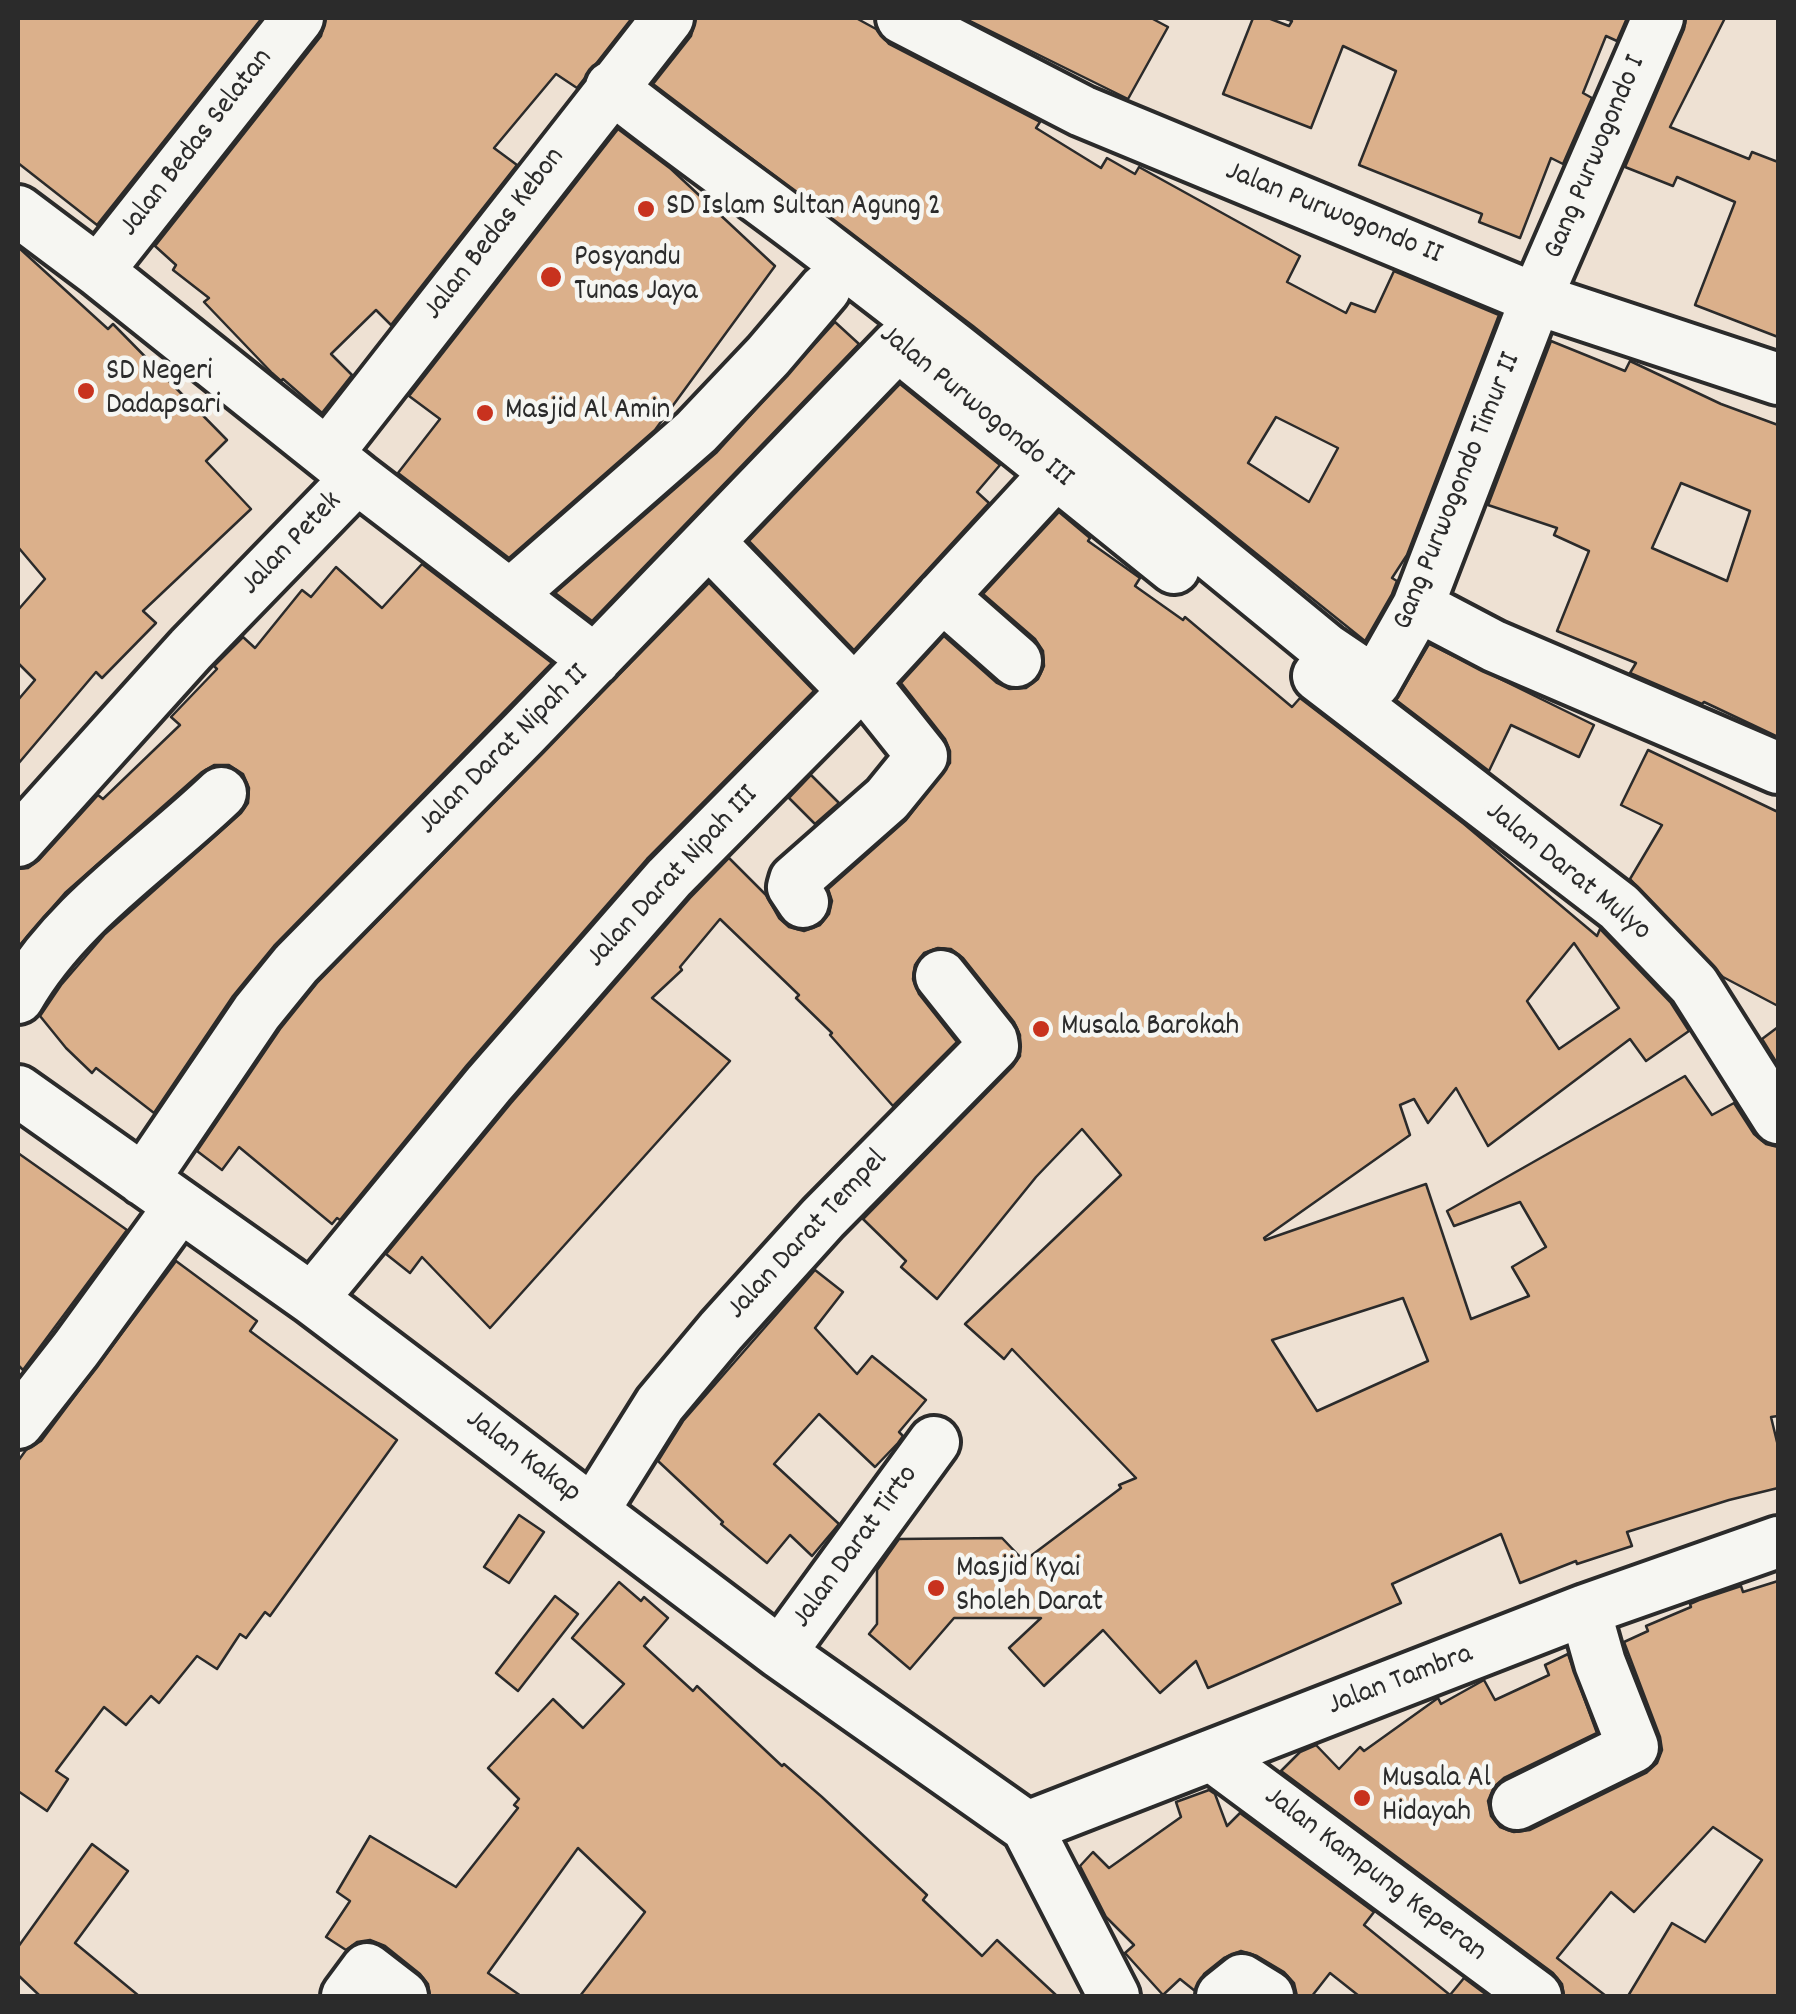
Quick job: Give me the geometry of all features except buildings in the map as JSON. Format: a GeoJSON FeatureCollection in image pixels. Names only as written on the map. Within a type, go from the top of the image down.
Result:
{"type":"FeatureCollection","features":[{"type":"Feature","properties":{"kind":"street","name":"Jalan Bedas Selatan"},"geometry":{"type":"LineString","coordinates":[[98,271],[298,18]]}},
{"type":"Feature","properties":{"kind":"street","name":"Jalan Bedas Kebon"},"geometry":{"type":"LineString","coordinates":[[342,466],[602,98],[668,18]]}},
{"type":"Feature","properties":{"kind":"street","name":"Jalan Purwogondo II"},"geometry":{"type":"LineString","coordinates":[[902,18],[1082,111],[1536,299],[1778,379]]}},
{"type":"Feature","properties":{"kind":"street","name":"Gang Purwogondo I"},"geometry":{"type":"LineString","coordinates":[[1536,299],[1658,18]]}},
{"type":"Feature","properties":{"kind":"street","name":"Jalan Purwogondo III"},"geometry":{"type":"LineString","coordinates":[[602,98],[825,288],[1207,594],[1366,693]]}},
{"type":"Feature","properties":{"kind":"street"},"geometry":{"type":"LineString","coordinates":[[602,98],[1043,416],[1326,649],[1366,693]]}},
{"type":"Feature","properties":{"kind":"street","name":"Jalan Petek"},"geometry":{"type":"LineString","coordinates":[[18,841],[191,649],[342,466],[98,271],[24,227]]}},
{"type":"Feature","properties":{"kind":"street"},"geometry":{"type":"LineString","coordinates":[[510,595],[696,432],[825,288]]}},
{"type":"Feature","properties":{"kind":"street","name":"Gang Purwogondo Timur II"},"geometry":{"type":"LineString","coordinates":[[1366,693],[1418,606],[1536,299]]}},
{"type":"Feature","properties":{"kind":"street","name":"Jalan Darat Nipah II"},"geometry":{"type":"LineString","coordinates":[[18,1423],[76,1349],[256,1012],[296,964],[898,345]]}},
{"type":"Feature","properties":{"kind":"street"},"geometry":{"type":"LineString","coordinates":[[342,466],[595,660]]}},
{"type":"Feature","properties":{"kind":"street","name":"Jalan Darat Nipah III"},"geometry":{"type":"LineString","coordinates":[[312,1299],[489,1084],[656,893],[859,686],[1055,474]]}},
{"type":"Feature","properties":{"kind":"street"},"geometry":{"type":"LineString","coordinates":[[709,542],[859,686],[922,756],[887,800],[795,880],[793,887],[803,902]]}},
{"type":"Feature","properties":{"kind":"street"},"geometry":{"type":"LineString","coordinates":[[942,596],[1016,661]]}},
{"type":"Feature","properties":{"kind":"street"},"geometry":{"type":"LineString","coordinates":[[1418,606],[1494,646],[1778,768]]}},
{"type":"Feature","properties":{"kind":"street","name":"Jalan Darat Mulyo"},"geometry":{"type":"LineString","coordinates":[[1366,693],[1619,907],[1694,985],[1778,1118]]}},
{"type":"Feature","properties":{"kind":"street"},"geometry":{"type":"LineString","coordinates":[[18,998],[34,970],[77,920],[221,793]]}},
{"type":"Feature","properties":{"kind":"street","name":"Jalan Darat Tempel"},"geometry":{"type":"LineString","coordinates":[[592,1511],[660,1404],[720,1331],[822,1218],[993,1046],[941,976]]}},
{"type":"Feature","properties":{"kind":"street","name":"Jalan Kakap"},"geometry":{"type":"LineString","coordinates":[[18,1090],[312,1299],[780,1653],[1026,1828]]}},
{"type":"Feature","properties":{"kind":"street","name":"Jalan Darat Tirto"},"geometry":{"type":"LineString","coordinates":[[780,1653],[934,1442]]}},
{"type":"Feature","properties":{"kind":"street","name":"Jalan Tambra"},"geometry":{"type":"LineString","coordinates":[[1026,1828],[1585,1610],[1778,1542]]}},
{"type":"Feature","properties":{"kind":"street"},"geometry":{"type":"LineString","coordinates":[[1517,1804],[1634,1747],[1600,1663],[1585,1610]]}},
{"type":"Feature","properties":{"kind":"street","name":"Jalan Kampung Keperan"},"geometry":{"type":"LineString","coordinates":[[1212,1756],[1536,1996]]}},
{"type":"Feature","properties":{"kind":"street"},"geometry":{"type":"LineString","coordinates":[[1026,1828],[1114,1996]]}},
{"type":"Feature","properties":{"kind":"street"},"geometry":{"type":"LineString","coordinates":[[346,1996],[366,1969],[402,1996]]}},
{"type":"Feature","properties":{"kind":"street"},"geometry":{"type":"LineString","coordinates":[[1222,1996],[1242,1980],[1268,1996]]}},
{"type":"Feature","properties":{"kind":"place","name":"SD Islam Sultan Agung 2"},"geometry":{"type":"Point","coordinates":[646,209]}},
{"type":"Feature","properties":{"kind":"place","name":"Posyandu Tunas Jaya"},"geometry":{"type":"Point","coordinates":[551,277]}},
{"type":"Feature","properties":{"kind":"place","name":"SD Negeri Dadapsari"},"geometry":{"type":"Point","coordinates":[86,391]}},
{"type":"Feature","properties":{"kind":"place","name":"Masjid Al Amin"},"geometry":{"type":"Point","coordinates":[485,413]}},
{"type":"Feature","properties":{"kind":"place","name":"Musala Barokah"},"geometry":{"type":"Point","coordinates":[1041,1029]}},
{"type":"Feature","properties":{"kind":"place","name":"Masjid Kyai Sholeh Darat"},"geometry":{"type":"Point","coordinates":[936,1588]}},
{"type":"Feature","properties":{"kind":"place","name":"Musala Al Hidayah"},"geometry":{"type":"Point","coordinates":[1362,1798]}}]}
